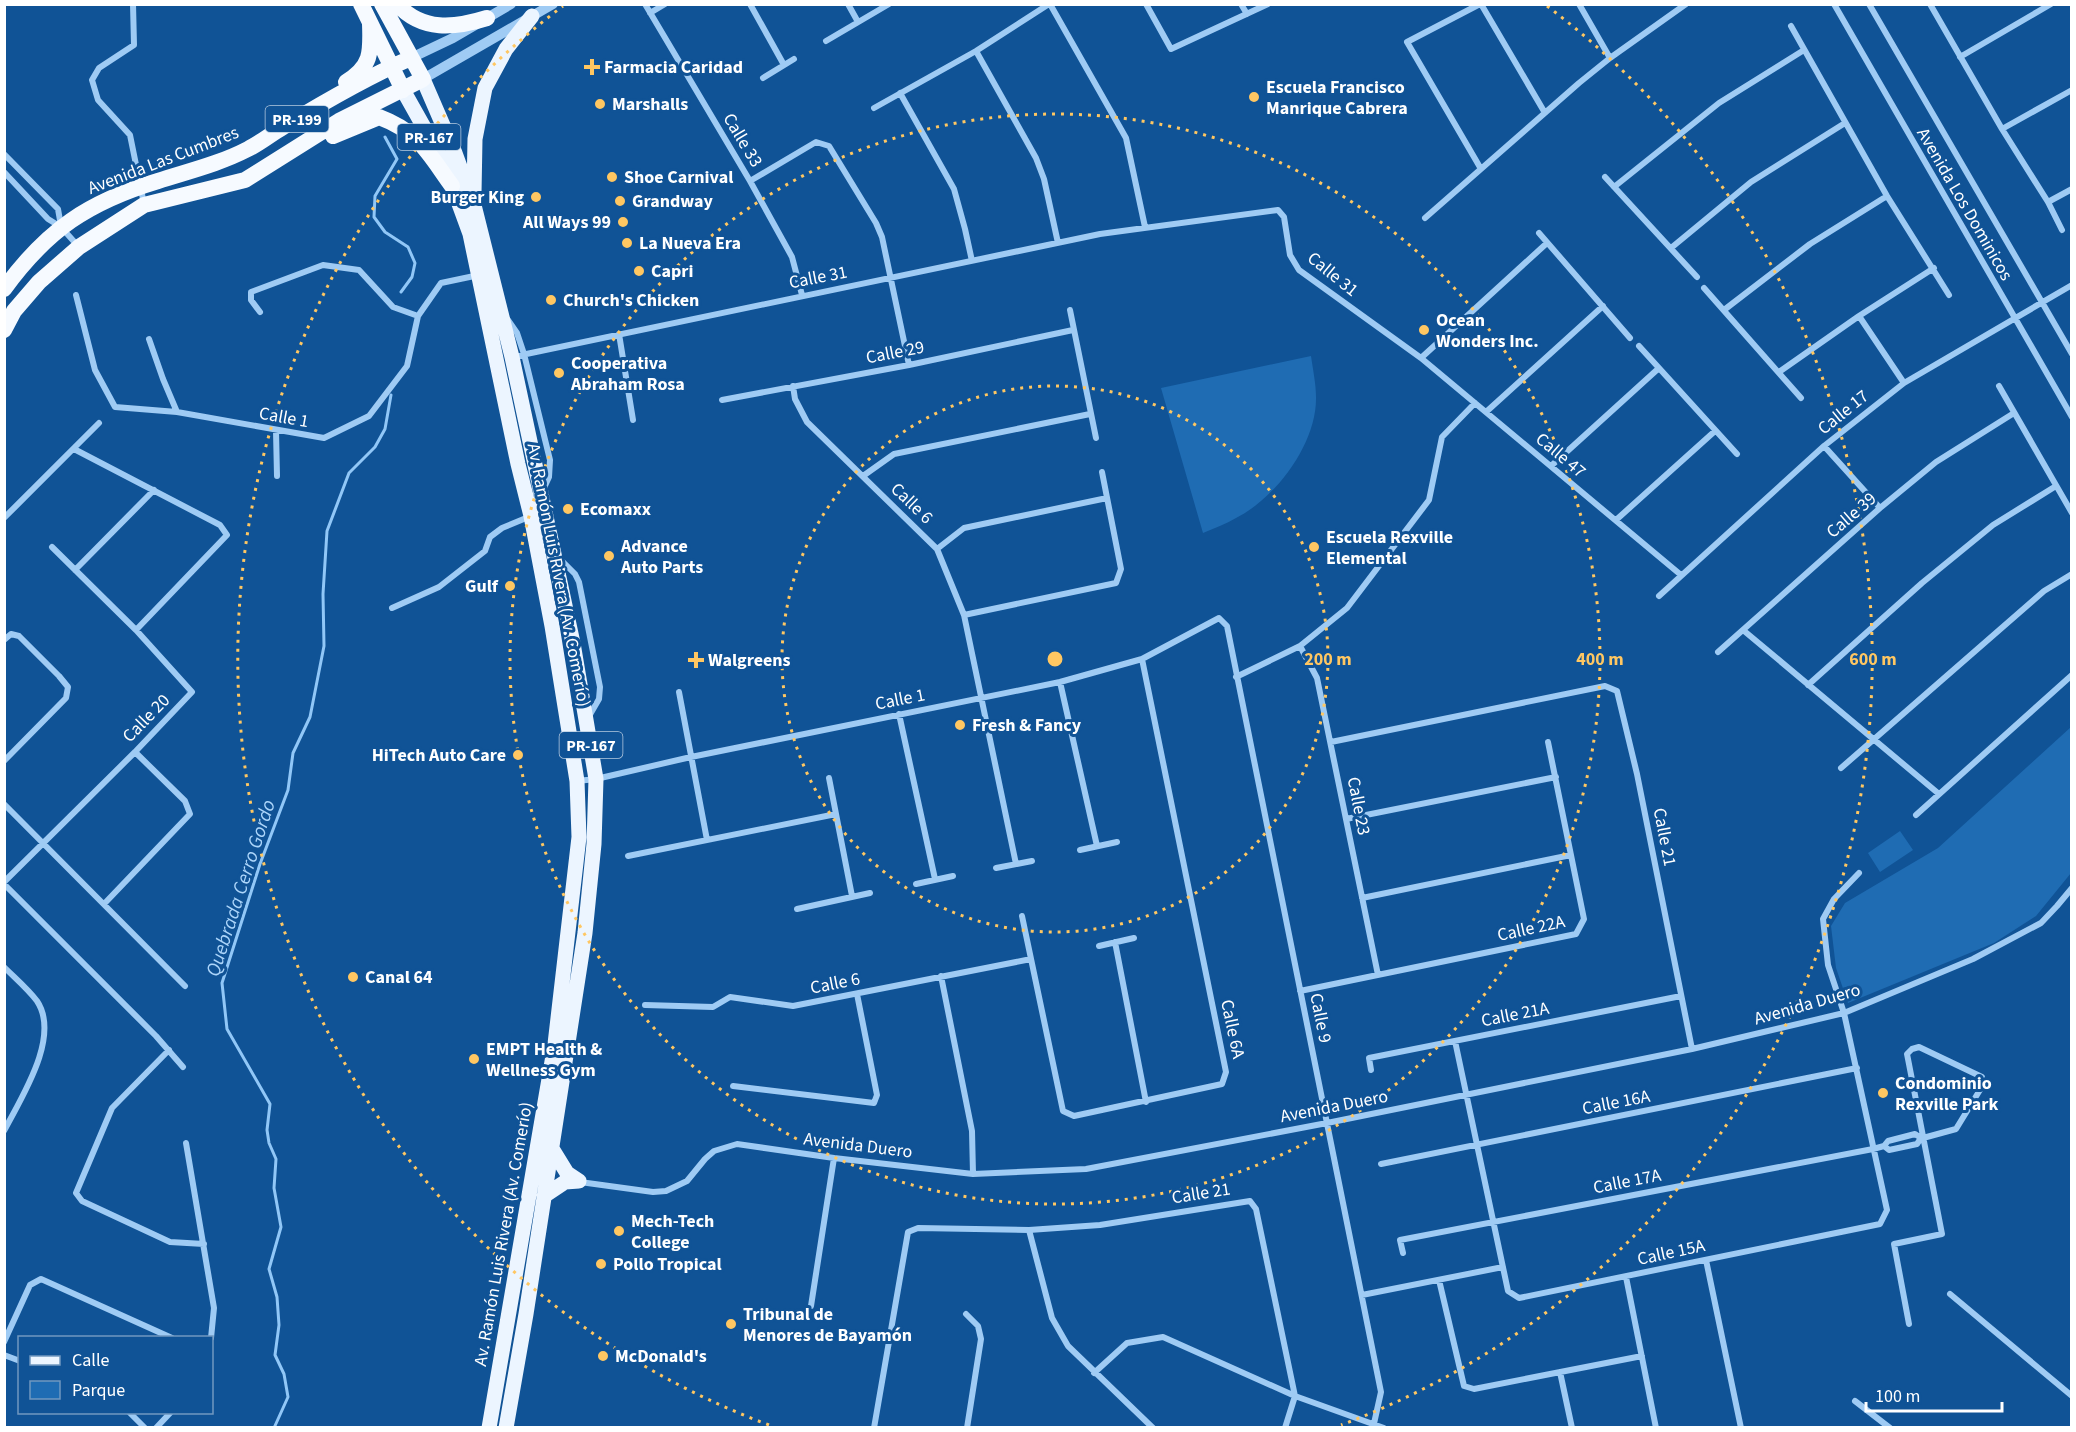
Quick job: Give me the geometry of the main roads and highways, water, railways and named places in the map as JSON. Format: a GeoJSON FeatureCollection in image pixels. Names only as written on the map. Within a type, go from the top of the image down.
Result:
{"type":"FeatureCollection","features":[{"type":"Feature","properties":{"kind":"highway","name":"Av. Ramón Luis Rivera (Av. Comerío)"},"geometry":{"type":"LineString","coordinates":[[361,4],[403,90]]}},
{"type":"Feature","properties":{"kind":"highway","name":"Av. Ramón Luis Rivera (Av. Comerío)"},"geometry":{"type":"LineString","coordinates":[[382,4],[423,79]]}},
{"type":"Feature","properties":{"kind":"highway"},"geometry":{"type":"LineString","coordinates":[[397,4],[416,21],[443,26],[464,25],[487,18]]}},
{"type":"Feature","properties":{"kind":"highway"},"geometry":{"type":"LineString","coordinates":[[267,136],[300,110],[350,80],[360,71],[368,61],[370,54],[370,24]]}},
{"type":"Feature","properties":{"kind":"highway","name":"Avenida Las Cumbres"},"geometry":{"type":"LineString","coordinates":[[4,289],[24,262],[61,227],[99,202],[141,186],[217,164],[250,148],[267,136],[391,66],[411,58]]}},
{"type":"Feature","properties":{"kind":"highway","name":"Avenida Las Cumbres"},"geometry":{"type":"LineString","coordinates":[[4,330],[14,311],[39,282],[79,247],[144,205],[245,180],[339,121],[423,79]]}},
{"type":"Feature","properties":{"kind":"highway"},"geometry":{"type":"LineString","coordinates":[[259,171],[379,117],[399,124],[416,136],[452,186]]}},
{"type":"Feature","properties":{"kind":"main road"},"geometry":{"type":"LineString","coordinates":[[474,205],[475,139],[485,88],[506,49],[532,16]]}},
{"type":"Feature","properties":{"kind":"main road","name":"Av. Ramón Luis Rivera (Av. Comerío)"},"geometry":{"type":"LineString","coordinates":[[423,79],[455,153],[474,205],[501,312],[573,643],[596,779],[594,844],[585,933],[506,1428]]}},
{"type":"Feature","properties":{"kind":"main road","name":"Av. Ramón Luis Rivera (Av. Comerío)"},"geometry":{"type":"LineString","coordinates":[[403,90],[444,163],[470,234],[480,275],[511,356],[518,464],[531,516],[552,626],[577,781],[579,837],[555,1044],[489,1428]]}},
{"type":"Feature","properties":{"kind":"main road"},"geometry":{"type":"LineString","coordinates":[[544,1196],[565,1182],[579,1182],[567,1173],[551,1147]]}},
{"type":"Feature","properties":{"kind":"waterway","name":"Quebrada Cerro Gordo"},"geometry":{"type":"LineString","coordinates":[[385,137],[397,159],[375,196],[374,217],[385,232],[408,247],[415,263],[412,277],[401,292]]}},
{"type":"Feature","properties":{"kind":"waterway","name":"Quebrada Cerro Gordo"},"geometry":{"type":"LineString","coordinates":[[274,1428],[288,1397],[284,1374],[275,1355],[279,1325],[277,1297],[269,1269],[281,1227],[274,1188],[276,1159],[269,1143],[267,1130],[270,1104],[227,1029],[222,983],[260,864],[288,790],[293,753],[310,717],[324,646],[323,594],[327,531],[349,473],[375,447],[385,429],[391,395]]}},
{"type":"Feature","properties":{"kind":"place","name":"Farmacia Caridad"},"geometry":{"type":"Point","coordinates":[592,67]}},
{"type":"Feature","properties":{"kind":"place","name":"Escuela Francisco Manrique Cabrera"},"geometry":{"type":"Point","coordinates":[1254,97]}},
{"type":"Feature","properties":{"kind":"place","name":"Marshalls"},"geometry":{"type":"Point","coordinates":[600,104]}},
{"type":"Feature","properties":{"kind":"place","name":"Shoe Carnival"},"geometry":{"type":"Point","coordinates":[612,177]}},
{"type":"Feature","properties":{"kind":"place","name":"Burger King"},"geometry":{"type":"Point","coordinates":[536,197]}},
{"type":"Feature","properties":{"kind":"place","name":"Grandway"},"geometry":{"type":"Point","coordinates":[620,201]}},
{"type":"Feature","properties":{"kind":"place","name":"All Ways 99"},"geometry":{"type":"Point","coordinates":[623,222]}},
{"type":"Feature","properties":{"kind":"place","name":"La Nueva Era"},"geometry":{"type":"Point","coordinates":[627,243]}},
{"type":"Feature","properties":{"kind":"place","name":"Capri"},"geometry":{"type":"Point","coordinates":[639,271]}},
{"type":"Feature","properties":{"kind":"place","name":"Church's Chicken"},"geometry":{"type":"Point","coordinates":[551,300]}},
{"type":"Feature","properties":{"kind":"place","name":"Ocean Wonders Inc."},"geometry":{"type":"Point","coordinates":[1424,330]}},
{"type":"Feature","properties":{"kind":"place","name":"Cooperativa Abraham Rosa"},"geometry":{"type":"Point","coordinates":[559,373]}},
{"type":"Feature","properties":{"kind":"place","name":"Ecomaxx"},"geometry":{"type":"Point","coordinates":[568,509]}},
{"type":"Feature","properties":{"kind":"place","name":"Escuela Rexville Elemental"},"geometry":{"type":"Point","coordinates":[1314,547]}},
{"type":"Feature","properties":{"kind":"place","name":"Advance Auto Parts"},"geometry":{"type":"Point","coordinates":[609,556]}},
{"type":"Feature","properties":{"kind":"place","name":"Gulf"},"geometry":{"type":"Point","coordinates":[510,586]}},
{"type":"Feature","properties":{"kind":"place","name":"Walgreens"},"geometry":{"type":"Point","coordinates":[696,660]}},
{"type":"Feature","properties":{"kind":"place","name":"Fresh & Fancy"},"geometry":{"type":"Point","coordinates":[960,725]}},
{"type":"Feature","properties":{"kind":"place","name":"HiTech Auto Care"},"geometry":{"type":"Point","coordinates":[518,755]}},
{"type":"Feature","properties":{"kind":"place","name":"Canal 64"},"geometry":{"type":"Point","coordinates":[353,977]}},
{"type":"Feature","properties":{"kind":"place","name":"EMPT Health & Wellness Gym"},"geometry":{"type":"Point","coordinates":[474,1059]}},
{"type":"Feature","properties":{"kind":"place","name":"Condominio Rexville Park"},"geometry":{"type":"Point","coordinates":[1883,1093]}},
{"type":"Feature","properties":{"kind":"place","name":"Mech-Tech College"},"geometry":{"type":"Point","coordinates":[619,1231]}},
{"type":"Feature","properties":{"kind":"place","name":"Pollo Tropical"},"geometry":{"type":"Point","coordinates":[601,1264]}},
{"type":"Feature","properties":{"kind":"place","name":"Tribunal de Menores de Bayamón"},"geometry":{"type":"Point","coordinates":[731,1324]}},
{"type":"Feature","properties":{"kind":"place","name":"McDonald's"},"geometry":{"type":"Point","coordinates":[603,1356]}}]}
